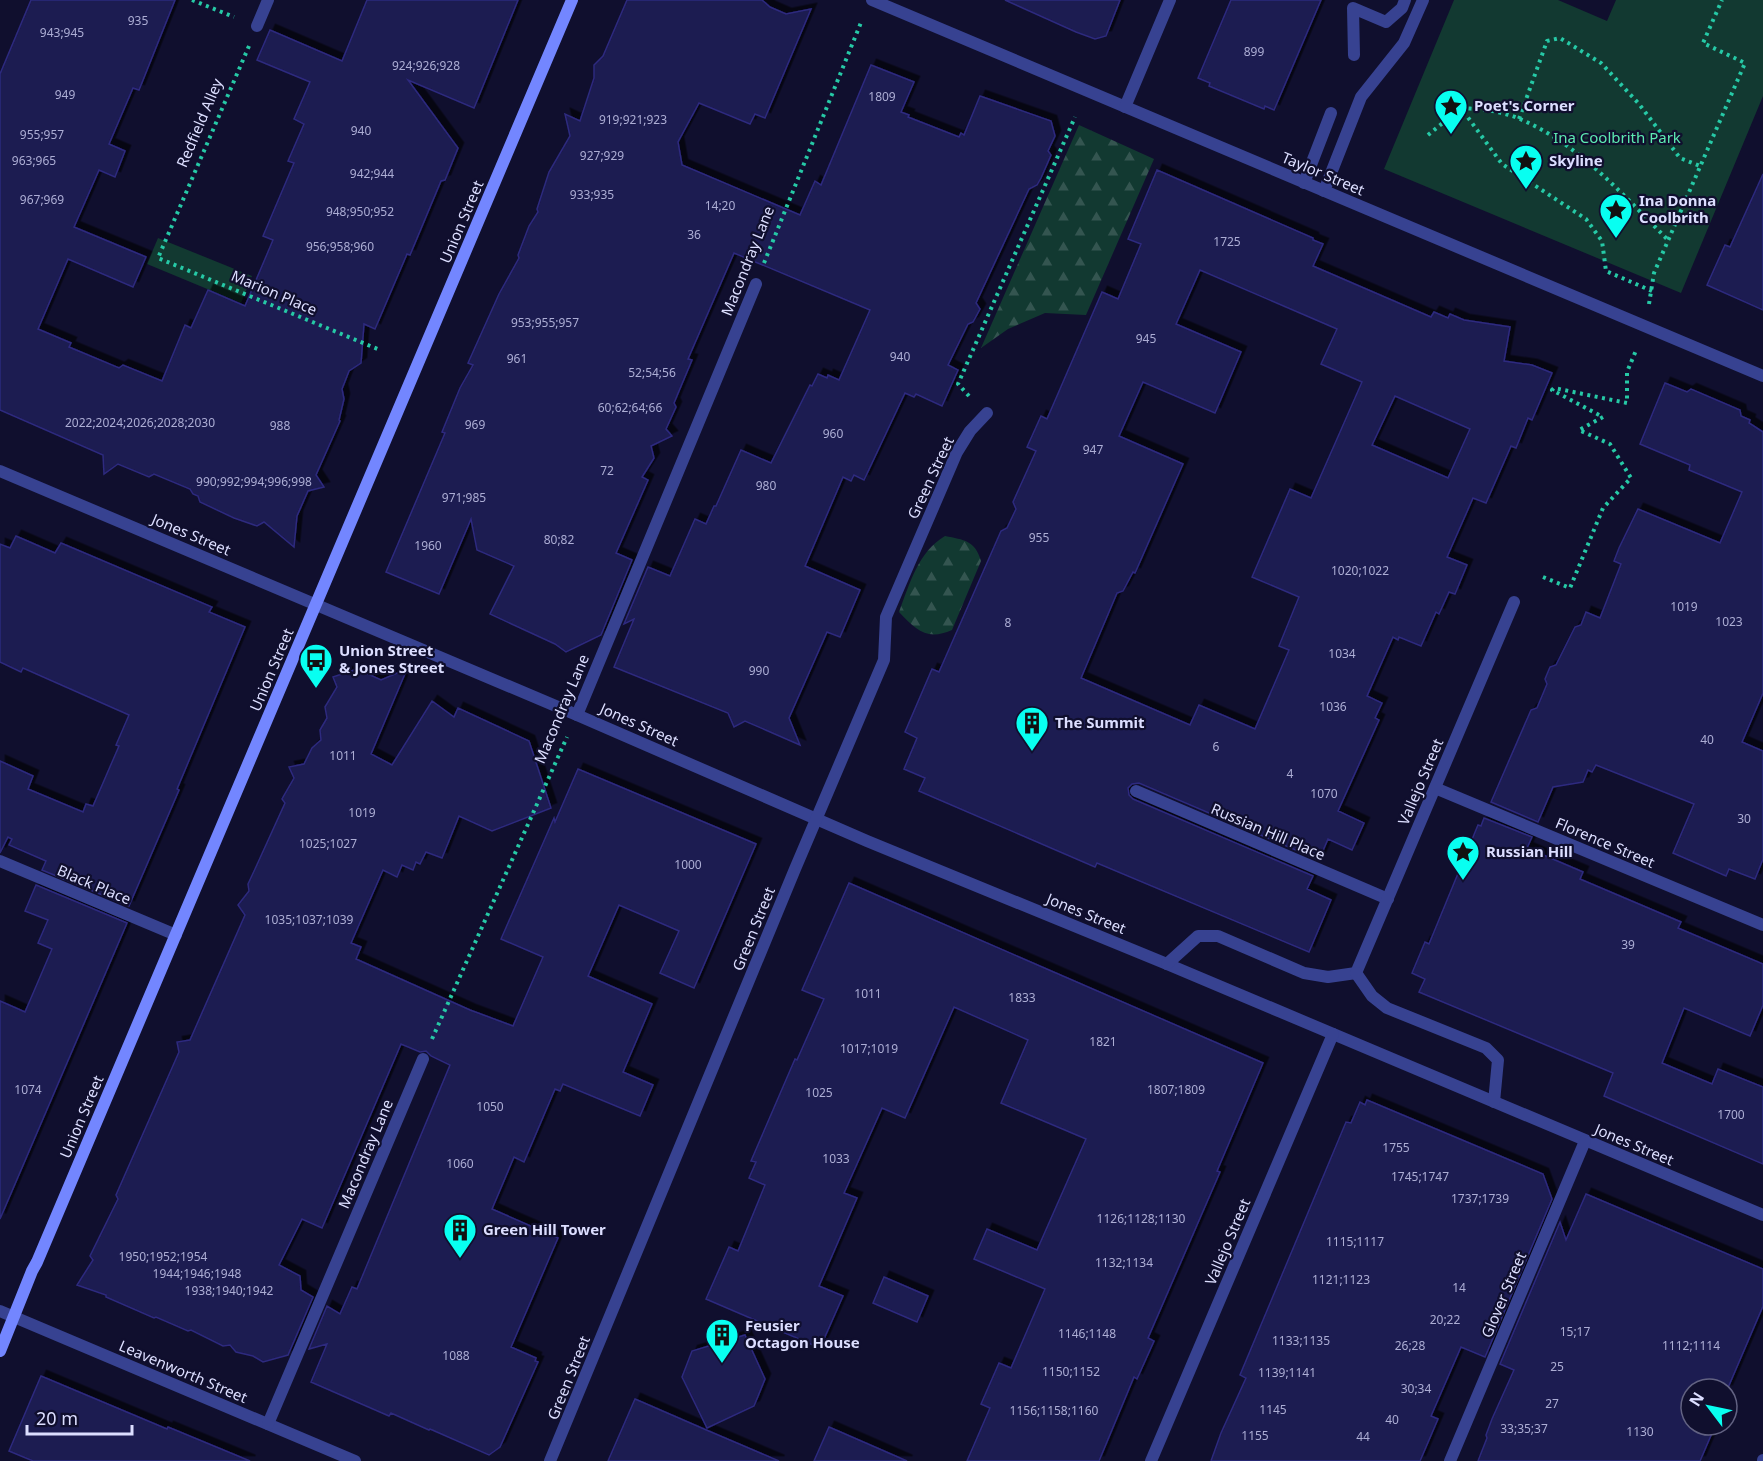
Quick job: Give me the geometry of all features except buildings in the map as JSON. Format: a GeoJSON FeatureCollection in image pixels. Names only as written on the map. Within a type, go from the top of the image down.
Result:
{"type":"FeatureCollection","features":[{"type":"Feature","properties":{"kind":"street"},"geometry":{"type":"LineString","coordinates":[[257,26],[268,0]]}},
{"type":"Feature","properties":{"kind":"street","name":"Union Street"},"geometry":{"type":"LineString","coordinates":[[0,1351],[572,0]]}},
{"type":"Feature","properties":{"kind":"street"},"geometry":{"type":"LineString","coordinates":[[1125,107],[1170,0]]}},
{"type":"Feature","properties":{"kind":"street"},"geometry":{"type":"LineString","coordinates":[[1354,55],[1353,8],[1386,22],[1402,8],[1405,0]]}},
{"type":"Feature","properties":{"kind":"street"},"geometry":{"type":"LineString","coordinates":[[1324,191],[1361,97],[1404,43],[1423,0]]}},
{"type":"Feature","properties":{"kind":"street","name":"Taylor Street"},"geometry":{"type":"LineString","coordinates":[[868,5],[1125,107],[1763,376]]}},
{"type":"Feature","properties":{"kind":"street"},"geometry":{"type":"LineString","coordinates":[[1304,183],[1331,113]]}},
{"type":"Feature","properties":{"kind":"street","name":"Macondray Lane"},"geometry":{"type":"LineString","coordinates":[[577,715],[756,284]]}},
{"type":"Feature","properties":{"kind":"street","name":"Green Street"},"geometry":{"type":"LineString","coordinates":[[550,1461],[884,660],[886,617],[957,452],[970,431],[987,413]]}},
{"type":"Feature","properties":{"kind":"street","name":"Jones Street"},"geometry":{"type":"LineString","coordinates":[[0,471],[577,715],[816,820],[1167,963],[1763,1215]]}},
{"type":"Feature","properties":{"kind":"street","name":"Vallejo Street"},"geometry":{"type":"LineString","coordinates":[[1356,973],[1514,602]]}},
{"type":"Feature","properties":{"kind":"street","name":"Florence Street"},"geometry":{"type":"LineString","coordinates":[[1435,788],[1763,925]]}},
{"type":"Feature","properties":{"kind":"street","name":"Russian Hill Place"},"geometry":{"type":"LineString","coordinates":[[1136,791],[1388,899]]}},
{"type":"Feature","properties":{"kind":"street","name":"Black Place"},"geometry":{"type":"LineString","coordinates":[[0,861],[176,935]]}},
{"type":"Feature","properties":{"kind":"street"},"geometry":{"type":"LineString","coordinates":[[1167,963],[1198,936],[1218,936],[1304,973],[1328,977],[1356,973],[1372,996],[1387,1008],[1486,1048],[1498,1060],[1494,1102]]}},
{"type":"Feature","properties":{"kind":"street","name":"Vallejo Street"},"geometry":{"type":"LineString","coordinates":[[1151,1461],[1333,1034]]}},
{"type":"Feature","properties":{"kind":"street","name":"Macondray Lane"},"geometry":{"type":"LineString","coordinates":[[268,1424],[423,1059]]}},
{"type":"Feature","properties":{"kind":"street","name":"Glover Street"},"geometry":{"type":"LineString","coordinates":[[1450,1461],[1585,1141]]}},
{"type":"Feature","properties":{"kind":"street","name":"Leavenworth Street"},"geometry":{"type":"LineString","coordinates":[[0,1311],[355,1461]]}},
{"type":"Feature","properties":{"kind":"path"},"geometry":{"type":"LineString","coordinates":[[192,0],[257,26]]}},
{"type":"Feature","properties":{"kind":"path"},"geometry":{"type":"LineString","coordinates":[[1646,327],[1654,273],[1745,63],[1703,43],[1722,0]]}},
{"type":"Feature","properties":{"kind":"path","name":"Macondray Lane"},"geometry":{"type":"LineString","coordinates":[[756,284],[868,5]]}},
{"type":"Feature","properties":{"kind":"path","name":"Redfield Alley"},"geometry":{"type":"LineString","coordinates":[[158,258],[257,26]]}},
{"type":"Feature","properties":{"kind":"path"},"geometry":{"type":"LineString","coordinates":[[1519,119],[1547,41],[1560,38],[1601,63],[1639,104],[1680,158],[1700,166]]}},
{"type":"Feature","properties":{"kind":"path"},"geometry":{"type":"LineString","coordinates":[[1428,135],[1461,108],[1486,110],[1519,119],[1565,144],[1610,182],[1668,240]]}},
{"type":"Feature","properties":{"kind":"path"},"geometry":{"type":"LineString","coordinates":[[1461,108],[1502,164],[1586,219],[1602,241],[1606,271],[1652,291]]}},
{"type":"Feature","properties":{"kind":"path"},"geometry":{"type":"LineString","coordinates":[[958,384],[1075,117]]}},
{"type":"Feature","properties":{"kind":"path","name":"Marion Place"},"geometry":{"type":"LineString","coordinates":[[158,258],[380,350]]}},
{"type":"Feature","properties":{"kind":"path"},"geometry":{"type":"LineString","coordinates":[[1544,577],[1570,588],[1603,508],[1631,478],[1610,444],[1579,430],[1603,417],[1552,390],[1554,388],[1627,403],[1627,372]]}},
{"type":"Feature","properties":{"kind":"path","name":"Macondray Lane"},"geometry":{"type":"LineString","coordinates":[[423,1059],[577,715]]}},
{"type":"Feature","properties":{"kind":"green space","name":"Ina Coolbrith Park"},"geometry":{"type":"Polygon","coordinates":[[[1454,0],[1558,0],[1607,21],[1616,0],[1763,0],[1763,96],[1681,293],[1384,169],[1454,0]]]}},
{"type":"Feature","properties":{"kind":"green space"},"geometry":{"type":"Polygon","coordinates":[[[1079,125],[1154,159],[1086,315],[1045,313],[1008,329],[981,348],[1079,125]]]}},
{"type":"Feature","properties":{"kind":"green space"},"geometry":{"type":"Polygon","coordinates":[[[158,238],[252,276],[241,303],[147,264],[158,238]]]}},
{"type":"Feature","properties":{"kind":"green space"},"geometry":{"type":"Polygon","coordinates":[[[945,536],[968,542],[976,549],[981,561],[952,630],[929,634],[917,629],[899,612],[921,559],[945,536]]]}},
{"type":"Feature","properties":{"kind":"place","name":"Poet's Corner"},"geometry":{"type":"Point","coordinates":[1451,135]}},
{"type":"Feature","properties":{"kind":"place","name":"Skyline"},"geometry":{"type":"Point","coordinates":[1526,190]}},
{"type":"Feature","properties":{"kind":"place","name":"Ina Donna Coolbrith"},"geometry":{"type":"Point","coordinates":[1616,239]}},
{"type":"Feature","properties":{"kind":"place","name":"Union Street & Jones Street"},"geometry":{"type":"Point","coordinates":[316,689]}},
{"type":"Feature","properties":{"kind":"place","name":"The Summit"},"geometry":{"type":"Point","coordinates":[1032,752]}},
{"type":"Feature","properties":{"kind":"place","name":"Russian Hill"},"geometry":{"type":"Point","coordinates":[1463,881]}},
{"type":"Feature","properties":{"kind":"place","name":"Green Hill Tower"},"geometry":{"type":"Point","coordinates":[460,1259]}},
{"type":"Feature","properties":{"kind":"place","name":"Feusier Octagon House"},"geometry":{"type":"Point","coordinates":[722,1364]}}]}
